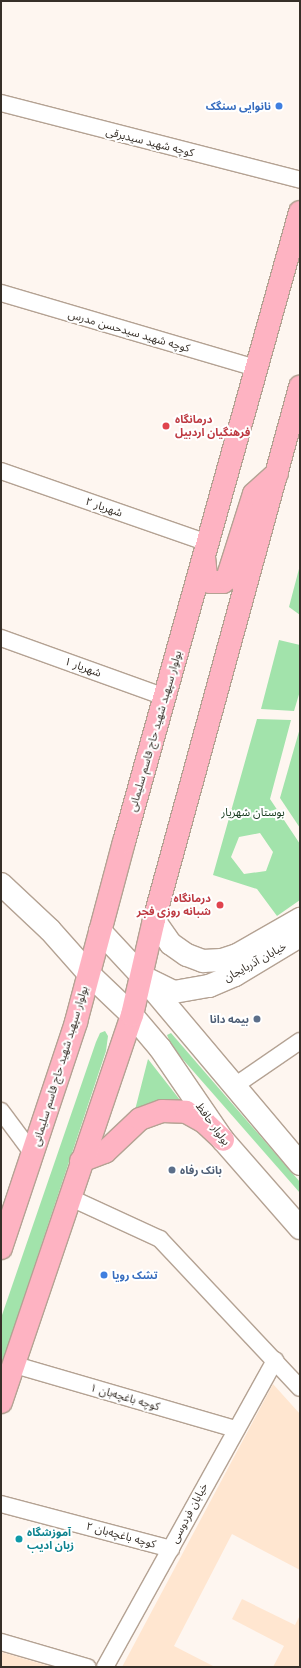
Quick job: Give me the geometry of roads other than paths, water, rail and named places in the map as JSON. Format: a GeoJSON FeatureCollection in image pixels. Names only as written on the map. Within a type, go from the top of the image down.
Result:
{"type":"FeatureCollection","features":[{"type":"Feature","properties":{"kind":"main road","name":"بولوار سپهبد شهید حاج قاسم سلیمانی"},"geometry":{"type":"LineString","coordinates":[[1,1248],[76,1022],[164,697],[300,212]]}},
{"type":"Feature","properties":{"kind":"main road"},"geometry":{"type":"LineString","coordinates":[[1,1402],[15,1365],[81,1161],[132,1015],[154,920],[300,387]]}},
{"type":"Feature","properties":{"kind":"main road"},"geometry":{"type":"LineString","coordinates":[[206,550],[206,576],[210,582],[223,582],[227,579],[254,494],[277,473]]}},
{"type":"Feature","properties":{"kind":"main road","name":"بولوار حافظ"},"geometry":{"type":"LineString","coordinates":[[1,884],[50,930],[89,974],[132,1015],[160,1048],[223,1140],[300,1228]]}},
{"type":"Feature","properties":{"kind":"main road","name":"خیابان آذربایجان"},"geometry":{"type":"LineString","coordinates":[[154,920],[171,944],[187,955],[203,961],[222,960],[237,955],[300,919]]}},
{"type":"Feature","properties":{"kind":"main road"},"geometry":{"type":"LineString","coordinates":[[100,931],[141,975],[233,1087],[300,1164]]}},
{"type":"Feature","properties":{"kind":"main road","name":"خیابان آذربایجان"},"geometry":{"type":"LineString","coordinates":[[141,975],[174,992],[188,991],[235,975],[300,936]]}},
{"type":"Feature","properties":{"kind":"main road"},"geometry":{"type":"LineString","coordinates":[[81,1161],[104,1152],[140,1119],[162,1111],[186,1112],[204,1122],[223,1140]]}},
{"type":"Feature","properties":{"kind":"street","name":"کوچه شهید سیدبرقی"},"geometry":{"type":"LineString","coordinates":[[1,103],[300,180]]}},
{"type":"Feature","properties":{"kind":"street","name":"کوچه شهید سیدحسن مدرس"},"geometry":{"type":"LineString","coordinates":[[1,293],[256,368]]}},
{"type":"Feature","properties":{"kind":"street","name":"شهریار ۲"},"geometry":{"type":"LineString","coordinates":[[1,470],[206,550]]}},
{"type":"Feature","properties":{"kind":"street","name":"شهریار ۱"},"geometry":{"type":"LineString","coordinates":[[1,638],[164,697]]}},
{"type":"Feature","properties":{"kind":"street"},"geometry":{"type":"LineString","coordinates":[[233,1087],[300,1041]]}},
{"type":"Feature","properties":{"kind":"street"},"geometry":{"type":"LineString","coordinates":[[1,1111],[33,1154]]}},
{"type":"Feature","properties":{"kind":"street"},"geometry":{"type":"LineString","coordinates":[[69,1198],[160,1239],[300,1388]]}},
{"type":"Feature","properties":{"kind":"street","name":"خیابان فردوسی"},"geometry":{"type":"LineString","coordinates":[[105,1667],[171,1549],[235,1429],[275,1360]]}},
{"type":"Feature","properties":{"kind":"street","name":"کوچه باغچه‌بان ١"},"geometry":{"type":"LineString","coordinates":[[15,1365],[235,1429]]}},
{"type":"Feature","properties":{"kind":"street","name":"کوچه باغچه‌بان ٢"},"geometry":{"type":"LineString","coordinates":[[1,1504],[171,1549]]}},
{"type":"Feature","properties":{"kind":"street"},"geometry":{"type":"LineString","coordinates":[[1,1642],[87,1667]]}},
{"type":"Feature","properties":{"kind":"place","name":"نانوایی سنگک"},"geometry":{"type":"Point","coordinates":[279,106]}},
{"type":"Feature","properties":{"kind":"place","name":"درمانگاه فرهنگیان اردبیل"},"geometry":{"type":"Point","coordinates":[166,426]}},
{"type":"Feature","properties":{"kind":"place","name":"درمانگاه شبانه روزی فجر"},"geometry":{"type":"Point","coordinates":[220,905]}},
{"type":"Feature","properties":{"kind":"place","name":"بیمه دانا"},"geometry":{"type":"Point","coordinates":[257,1019]}},
{"type":"Feature","properties":{"kind":"place","name":"بانک رفاه"},"geometry":{"type":"Point","coordinates":[172,1170]}},
{"type":"Feature","properties":{"kind":"place","name":"تشک رویا"},"geometry":{"type":"Point","coordinates":[104,1275]}},
{"type":"Feature","properties":{"kind":"place","name":"آموزشگاه زبان ادیب"},"geometry":{"type":"Point","coordinates":[19,1539]}},
{"type":"Feature","properties":{"kind":"park label","name":"بوستان شهریار"},"geometry":{"type":"Point","coordinates":[253,812]}}]}
